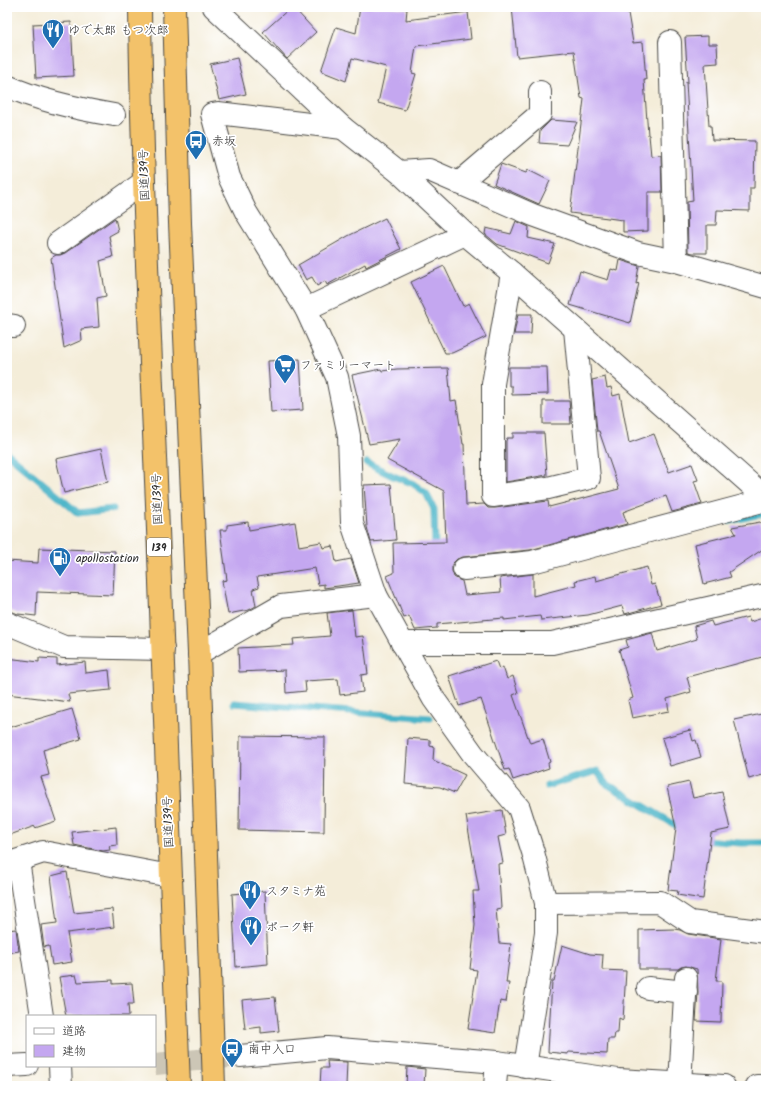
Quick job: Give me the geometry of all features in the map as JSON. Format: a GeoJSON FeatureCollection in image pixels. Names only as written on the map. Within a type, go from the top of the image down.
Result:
{"type":"FeatureCollection","features":[{"type":"Feature","properties":{"kind":"highway","name":"国道139号"},"geometry":{"type":"LineString","coordinates":[[140,7],[141,116],[179,1086]]}},
{"type":"Feature","properties":{"kind":"highway"},"geometry":{"type":"LineString","coordinates":[[174,7],[180,223],[199,653],[214,1086]]}},
{"type":"Feature","properties":{"kind":"street"},"geometry":{"type":"LineString","coordinates":[[214,7],[343,128],[399,172],[465,234],[576,329],[766,499]]}},
{"type":"Feature","properties":{"kind":"street"},"geometry":{"type":"LineString","coordinates":[[670,42],[676,261]]}},
{"type":"Feature","properties":{"kind":"street"},"geometry":{"type":"LineString","coordinates":[[7,86],[26,95],[95,112],[114,115]]}},
{"type":"Feature","properties":{"kind":"street"},"geometry":{"type":"LineString","coordinates":[[459,183],[540,114],[540,92]]}},
{"type":"Feature","properties":{"kind":"street"},"geometry":{"type":"LineString","coordinates":[[343,128],[218,113],[212,114],[229,177],[235,191],[246,212],[306,309],[337,378],[349,436],[352,523],[376,595],[433,698],[473,754],[519,808],[533,852],[546,903],[546,933],[525,1067]]}},
{"type":"Feature","properties":{"kind":"street"},"geometry":{"type":"LineString","coordinates":[[399,172],[429,170],[534,215],[638,253],[676,261],[766,287]]}},
{"type":"Feature","properties":{"kind":"street"},"geometry":{"type":"LineString","coordinates":[[58,243],[144,182]]}},
{"type":"Feature","properties":{"kind":"street"},"geometry":{"type":"LineString","coordinates":[[306,309],[465,234]]}},
{"type":"Feature","properties":{"kind":"street"},"geometry":{"type":"LineString","coordinates":[[512,273],[493,384],[492,496],[548,488],[589,478],[576,329]]}},
{"type":"Feature","properties":{"kind":"street"},"geometry":{"type":"LineString","coordinates":[[464,569],[532,562],[766,499]]}},
{"type":"Feature","properties":{"kind":"street"},"geometry":{"type":"LineString","coordinates":[[199,653],[281,606],[376,595]]}},
{"type":"Feature","properties":{"kind":"street"},"geometry":{"type":"LineString","coordinates":[[402,643],[552,643],[766,595]]}},
{"type":"Feature","properties":{"kind":"street"},"geometry":{"type":"LineString","coordinates":[[7,624],[64,647],[163,649]]}},
{"type":"Feature","properties":{"kind":"street"},"geometry":{"type":"LineString","coordinates":[[42,1015],[13,863],[43,852],[170,876]]}},
{"type":"Feature","properties":{"kind":"street"},"geometry":{"type":"LineString","coordinates":[[546,903],[660,902],[690,922],[766,932]]}},
{"type":"Feature","properties":{"kind":"street"},"geometry":{"type":"LineString","coordinates":[[648,988],[686,985],[680,1084]]}},
{"type":"Feature","properties":{"kind":"street"},"geometry":{"type":"LineString","coordinates":[[240,1056],[327,1048],[497,1062],[618,1083],[724,1086]]}},
{"type":"Feature","properties":{"kind":"street"},"geometry":{"type":"LineString","coordinates":[[495,1086],[497,1062]]}},
{"type":"Feature","properties":{"kind":"street"},"geometry":{"type":"LineString","coordinates":[[7,1066],[26,1065]]}},
{"type":"Feature","properties":{"kind":"street"},"geometry":{"type":"LineString","coordinates":[[60,1067],[61,1086]]}},
{"type":"Feature","properties":{"kind":"street"},"geometry":{"type":"LineString","coordinates":[[757,1086],[766,1086]]}},
{"type":"Feature","properties":{"kind":"building"},"geometry":{"type":"Polygon","coordinates":[[[291,7],[293,7],[316,32],[287,59],[263,32],[291,7]]]}},
{"type":"Feature","properties":{"kind":"building"},"geometry":{"type":"Polygon","coordinates":[[[360,7],[390,7],[407,9],[406,20],[468,12],[471,39],[416,46],[412,73],[416,74],[405,110],[378,103],[386,67],[352,58],[346,81],[321,71],[336,27],[356,33],[360,7]]]}},
{"type":"Feature","properties":{"kind":"building"},"geometry":{"type":"Polygon","coordinates":[[[512,7],[627,7],[633,43],[643,42],[646,80],[644,80],[651,156],[661,155],[662,192],[648,192],[648,231],[623,232],[623,220],[570,213],[584,99],[581,98],[574,51],[517,57],[512,7]]]}},
{"type":"Feature","properties":{"kind":"building","name":"ゆで太郎 もつ次郎"},"geometry":{"type":"Polygon","coordinates":[[[71,22],[74,76],[36,78],[33,24],[71,22]]]}},
{"type":"Feature","properties":{"kind":"building"},"geometry":{"type":"Polygon","coordinates":[[[708,36],[708,44],[717,44],[718,63],[705,64],[709,126],[711,126],[712,140],[755,141],[754,188],[750,188],[750,211],[717,210],[716,225],[707,225],[707,253],[693,253],[688,252],[687,202],[693,201],[685,37],[708,36]]]}},
{"type":"Feature","properties":{"kind":"building"},"geometry":{"type":"Polygon","coordinates":[[[237,58],[246,94],[219,100],[210,64],[237,58]]]}},
{"type":"Feature","properties":{"kind":"building"},"geometry":{"type":"Polygon","coordinates":[[[551,120],[577,122],[567,145],[539,143],[540,131],[551,120]]]}},
{"type":"Feature","properties":{"kind":"building"},"geometry":{"type":"Polygon","coordinates":[[[501,164],[526,173],[528,170],[550,181],[539,204],[494,184],[501,164]]]}},
{"type":"Feature","properties":{"kind":"building"},"geometry":{"type":"Polygon","coordinates":[[[115,218],[118,231],[109,236],[113,257],[100,261],[106,296],[97,298],[99,327],[81,329],[82,340],[64,348],[51,258],[65,253],[115,218]]]}},
{"type":"Feature","properties":{"kind":"building"},"geometry":{"type":"Polygon","coordinates":[[[385,218],[401,249],[366,267],[365,264],[327,285],[325,281],[317,286],[312,277],[306,280],[298,265],[348,236],[385,218]]]}},
{"type":"Feature","properties":{"kind":"building"},"geometry":{"type":"Polygon","coordinates":[[[516,221],[529,227],[528,238],[555,244],[548,263],[497,244],[485,234],[486,228],[511,234],[516,221]]]}},
{"type":"Feature","properties":{"kind":"building"},"geometry":{"type":"Polygon","coordinates":[[[620,260],[639,266],[636,284],[639,283],[630,323],[570,305],[580,271],[608,280],[611,269],[618,271],[620,260]]]}},
{"type":"Feature","properties":{"kind":"building"},"geometry":{"type":"Polygon","coordinates":[[[444,266],[463,306],[469,303],[486,337],[452,353],[445,353],[411,282],[444,266]]]}},
{"type":"Feature","properties":{"kind":"building"},"geometry":{"type":"Polygon","coordinates":[[[518,314],[532,314],[531,334],[514,334],[518,314]]]}},
{"type":"Feature","properties":{"kind":"building"},"geometry":{"type":"Polygon","coordinates":[[[300,359],[303,410],[271,412],[268,361],[300,359]]]}},
{"type":"Feature","properties":{"kind":"building"},"geometry":{"type":"Polygon","coordinates":[[[509,367],[547,367],[548,394],[512,395],[512,386],[509,386],[509,367]]]}},
{"type":"Feature","properties":{"kind":"building"},"geometry":{"type":"Polygon","coordinates":[[[448,368],[451,401],[456,400],[464,444],[466,505],[484,504],[488,508],[495,508],[548,501],[549,507],[619,489],[599,431],[597,431],[592,380],[605,377],[607,388],[611,387],[613,396],[620,394],[629,443],[654,434],[669,472],[692,464],[698,480],[694,481],[702,504],[672,512],[666,496],[623,512],[627,524],[530,550],[463,557],[457,559],[452,564],[452,571],[454,577],[462,581],[465,595],[501,592],[500,578],[533,574],[533,596],[576,585],[575,581],[595,576],[596,581],[647,567],[651,585],[655,584],[661,604],[625,614],[622,606],[588,615],[541,620],[540,616],[504,620],[504,618],[437,624],[437,628],[415,630],[409,616],[404,618],[387,576],[394,573],[393,543],[446,542],[444,491],[387,460],[400,439],[369,444],[352,375],[381,369],[382,371],[397,369],[448,368]]]}},
{"type":"Feature","properties":{"kind":"building"},"geometry":{"type":"Polygon","coordinates":[[[543,401],[569,401],[571,424],[543,424],[543,401]]]}},
{"type":"Feature","properties":{"kind":"building"},"geometry":{"type":"Polygon","coordinates":[[[513,433],[544,433],[547,475],[506,482],[506,441],[507,438],[513,438],[513,433]]]}},
{"type":"Feature","properties":{"kind":"building"},"geometry":{"type":"Polygon","coordinates":[[[101,449],[108,482],[64,493],[56,459],[101,449]]]}},
{"type":"Feature","properties":{"kind":"building"},"geometry":{"type":"Polygon","coordinates":[[[391,484],[396,540],[371,542],[367,527],[364,485],[391,484]]]}},
{"type":"Feature","properties":{"kind":"building"},"geometry":{"type":"Polygon","coordinates":[[[248,522],[249,530],[295,522],[299,546],[321,542],[323,548],[333,546],[336,562],[351,559],[359,583],[324,588],[324,584],[318,585],[315,568],[257,577],[259,587],[253,589],[256,606],[249,610],[228,614],[222,581],[227,580],[220,530],[227,530],[227,525],[248,522]]]}},
{"type":"Feature","properties":{"kind":"building"},"geometry":{"type":"Polygon","coordinates":[[[760,522],[766,531],[766,547],[729,572],[731,577],[704,584],[695,544],[736,534],[732,527],[760,522]]]}},
{"type":"Feature","properties":{"kind":"building","name":"apollostation"},"geometry":{"type":"Polygon","coordinates":[[[39,548],[115,551],[113,595],[37,592],[36,616],[13,612],[7,608],[7,561],[38,563],[39,548]]]}},
{"type":"Feature","properties":{"kind":"building"},"geometry":{"type":"Polygon","coordinates":[[[352,610],[355,637],[363,636],[368,674],[361,675],[363,692],[340,695],[338,679],[305,681],[306,691],[286,693],[285,670],[239,672],[238,648],[294,645],[293,639],[330,636],[327,613],[352,610]]]}},
{"type":"Feature","properties":{"kind":"building"},"geometry":{"type":"Polygon","coordinates":[[[748,617],[750,622],[766,617],[766,656],[687,677],[691,692],[667,699],[669,711],[632,718],[628,700],[633,698],[619,650],[628,647],[626,640],[652,633],[657,651],[697,639],[694,626],[711,621],[713,626],[748,617]]]}},
{"type":"Feature","properties":{"kind":"building"},"geometry":{"type":"Polygon","coordinates":[[[7,658],[39,662],[39,658],[57,659],[57,665],[85,662],[86,673],[109,670],[111,690],[68,694],[70,702],[7,694],[7,658]]]}},
{"type":"Feature","properties":{"kind":"building"},"geometry":{"type":"Polygon","coordinates":[[[496,661],[499,669],[503,667],[507,679],[513,676],[518,693],[513,695],[530,743],[543,739],[550,762],[548,763],[549,768],[513,780],[509,769],[505,770],[481,699],[459,706],[449,676],[496,661]]]}},
{"type":"Feature","properties":{"kind":"building"},"geometry":{"type":"Polygon","coordinates":[[[72,709],[81,739],[43,750],[49,775],[41,777],[56,821],[35,828],[35,826],[7,836],[7,728],[72,709]]]}},
{"type":"Feature","properties":{"kind":"building"},"geometry":{"type":"Polygon","coordinates":[[[766,713],[766,774],[749,779],[734,720],[766,713]]]}},
{"type":"Feature","properties":{"kind":"building"},"geometry":{"type":"Polygon","coordinates":[[[690,730],[693,741],[696,740],[701,757],[670,766],[662,738],[690,730]]]}},
{"type":"Feature","properties":{"kind":"building"},"geometry":{"type":"Polygon","coordinates":[[[240,736],[325,737],[324,832],[239,830],[240,736]]]}},
{"type":"Feature","properties":{"kind":"building"},"geometry":{"type":"Polygon","coordinates":[[[408,738],[430,740],[430,746],[434,747],[433,760],[465,775],[455,793],[440,787],[405,784],[408,738]]]}},
{"type":"Feature","properties":{"kind":"building"},"geometry":{"type":"Polygon","coordinates":[[[689,782],[693,798],[722,792],[730,829],[711,833],[703,899],[677,895],[678,891],[668,890],[676,828],[667,787],[689,782]]]}},
{"type":"Feature","properties":{"kind":"building"},"geometry":{"type":"Polygon","coordinates":[[[502,810],[506,835],[498,837],[503,863],[498,864],[501,908],[496,909],[499,943],[511,944],[506,983],[509,983],[506,1002],[500,1001],[495,1033],[468,1029],[477,970],[470,969],[475,925],[473,891],[479,891],[466,816],[502,810]]]}},
{"type":"Feature","properties":{"kind":"building"},"geometry":{"type":"Polygon","coordinates":[[[116,827],[117,845],[109,846],[110,850],[103,851],[74,845],[72,832],[116,827]]]}},
{"type":"Feature","properties":{"kind":"building"},"geometry":{"type":"Polygon","coordinates":[[[67,872],[74,913],[112,909],[114,927],[67,933],[72,962],[52,965],[49,946],[44,947],[41,925],[57,923],[51,876],[67,872]]]}},
{"type":"Feature","properties":{"kind":"building"},"geometry":{"type":"Polygon","coordinates":[[[265,891],[268,964],[236,967],[232,894],[265,891]]]}},
{"type":"Feature","properties":{"kind":"building"},"geometry":{"type":"Polygon","coordinates":[[[16,929],[19,951],[7,953],[7,930],[16,929]]]}},
{"type":"Feature","properties":{"kind":"building"},"geometry":{"type":"Polygon","coordinates":[[[674,929],[688,934],[721,939],[716,981],[722,981],[721,1022],[696,1021],[698,993],[697,969],[686,966],[678,969],[639,969],[639,930],[674,929]]]}},
{"type":"Feature","properties":{"kind":"building"},"geometry":{"type":"Polygon","coordinates":[[[562,945],[590,954],[603,955],[602,970],[626,971],[623,1020],[619,1018],[618,1033],[615,1033],[614,1039],[608,1039],[607,1054],[568,1052],[568,1054],[548,1052],[552,981],[554,981],[562,945]]]}},
{"type":"Feature","properties":{"kind":"building"},"geometry":{"type":"Polygon","coordinates":[[[76,975],[78,982],[113,980],[113,984],[132,983],[134,1004],[128,1004],[129,1015],[66,1015],[59,977],[76,975]]]}},
{"type":"Feature","properties":{"kind":"building"},"geometry":{"type":"Polygon","coordinates":[[[275,997],[279,1031],[261,1033],[261,1027],[245,1029],[242,1000],[275,997]]]}},
{"type":"Feature","properties":{"kind":"building"},"geometry":{"type":"Polygon","coordinates":[[[327,1061],[347,1062],[346,1086],[320,1086],[321,1068],[328,1068],[327,1061]]]}},
{"type":"Feature","properties":{"kind":"building"},"geometry":{"type":"Polygon","coordinates":[[[407,1067],[425,1069],[424,1086],[406,1086],[407,1067]]]}},
{"type":"Feature","properties":{"kind":"waterway"},"geometry":{"type":"LineString","coordinates":[[7,453],[78,513],[113,509]]}},
{"type":"Feature","properties":{"kind":"waterway"},"geometry":{"type":"LineString","coordinates":[[367,463],[393,476],[412,483],[426,493],[434,509],[435,550]]}},
{"type":"Feature","properties":{"kind":"waterway"},"geometry":{"type":"LineString","coordinates":[[730,521],[764,513]]}},
{"type":"Feature","properties":{"kind":"waterway"},"geometry":{"type":"LineString","coordinates":[[234,703],[430,718]]}},
{"type":"Feature","properties":{"kind":"waterway"},"geometry":{"type":"LineString","coordinates":[[547,786],[597,771],[607,784],[682,829]]}},
{"type":"Feature","properties":{"kind":"waterway"},"geometry":{"type":"LineString","coordinates":[[702,840],[766,843]]}},
{"type":"Feature","properties":{"kind":"tunnel"},"geometry":{"type":"LineString","coordinates":[[156,1064],[240,1056]]}},
{"type":"Feature","properties":{"kind":"place","name":"ゆで太郎 もつ次郎"},"geometry":{"type":"Point","coordinates":[53,50]}},
{"type":"Feature","properties":{"kind":"place","name":"赤坂"},"geometry":{"type":"Point","coordinates":[196,160]}},
{"type":"Feature","properties":{"kind":"place","name":"ファミリーマート"},"geometry":{"type":"Point","coordinates":[285,384]}},
{"type":"Feature","properties":{"kind":"place","name":"apollostation"},"geometry":{"type":"Point","coordinates":[60,578]}},
{"type":"Feature","properties":{"kind":"place","name":"スタミナ苑"},"geometry":{"type":"Point","coordinates":[250,910]}},
{"type":"Feature","properties":{"kind":"place","name":"ポーク軒"},"geometry":{"type":"Point","coordinates":[251,946]}},
{"type":"Feature","properties":{"kind":"place","name":"南中入口"},"geometry":{"type":"Point","coordinates":[232,1068]}}]}
